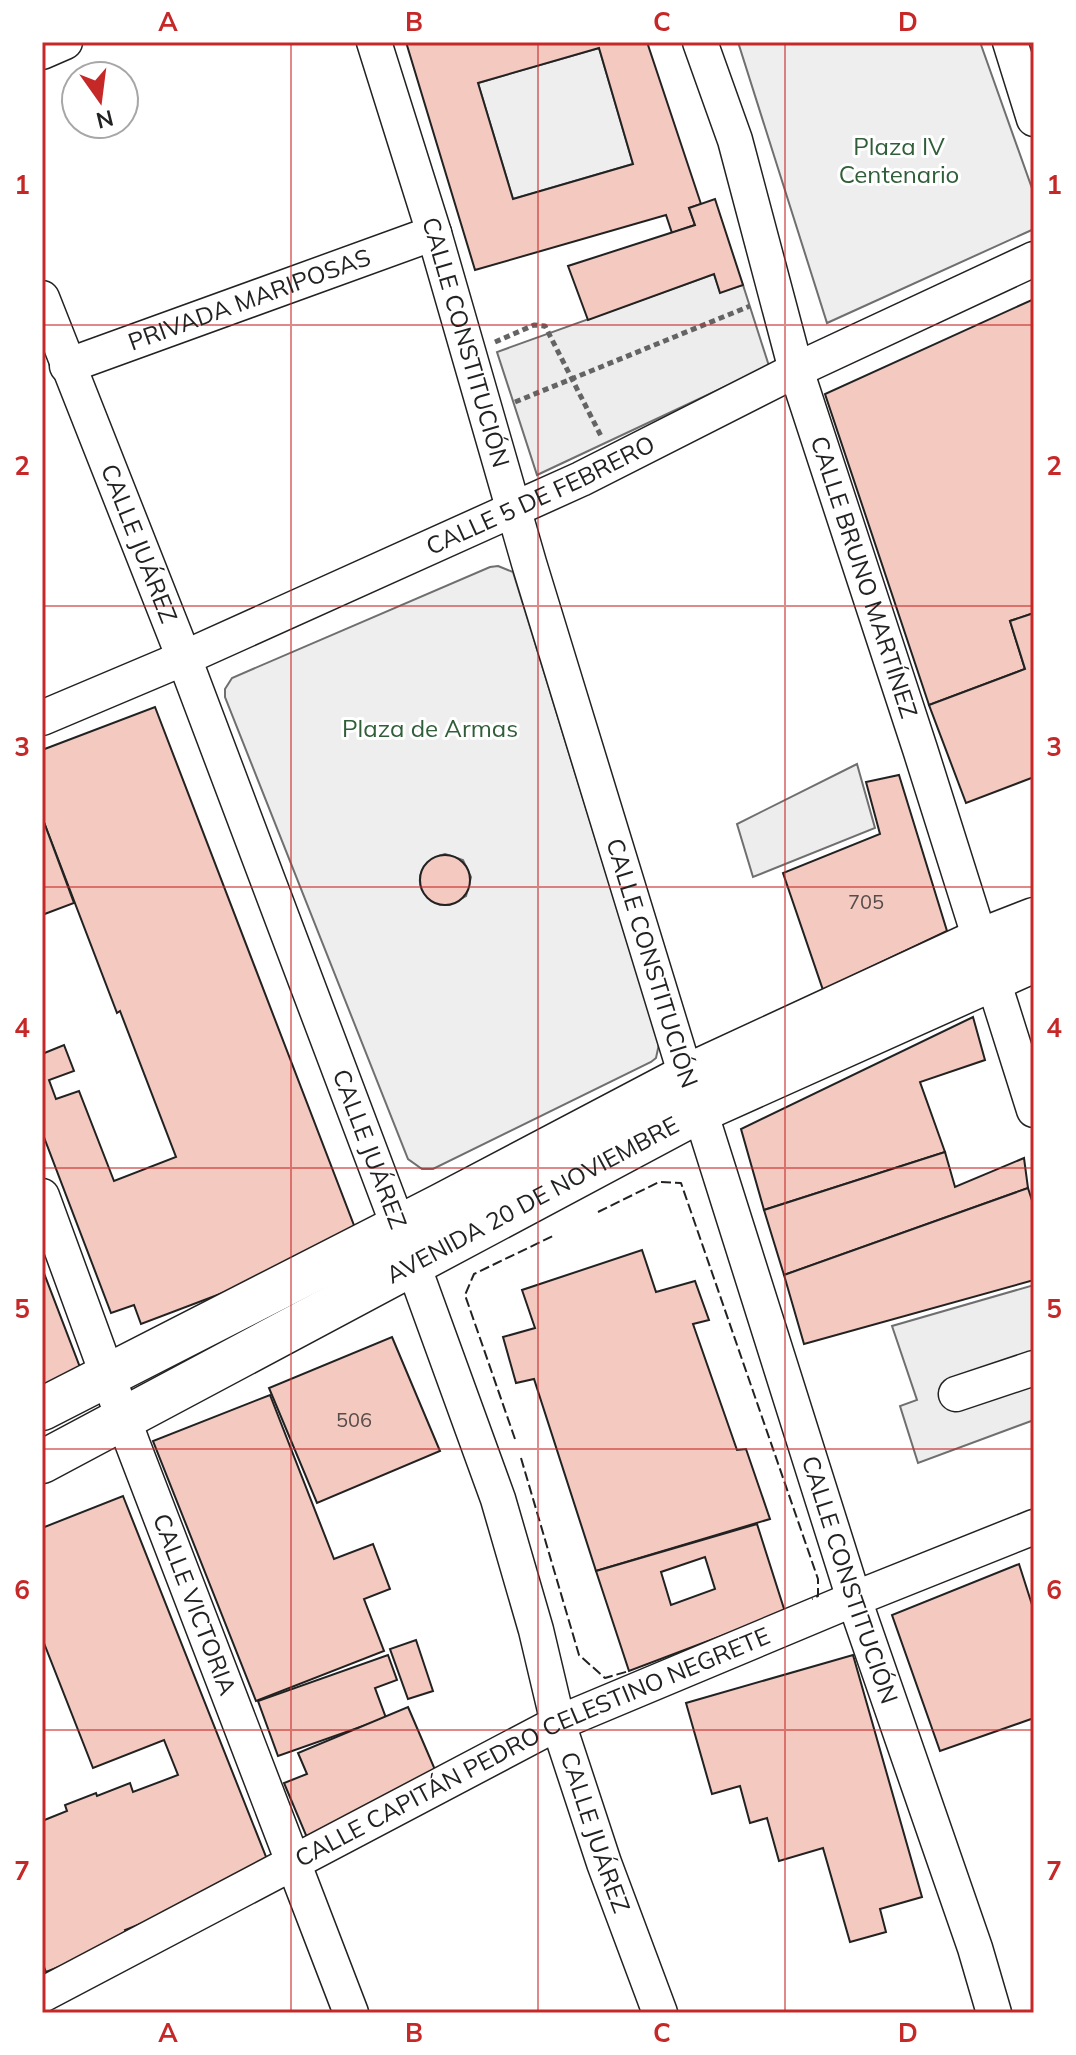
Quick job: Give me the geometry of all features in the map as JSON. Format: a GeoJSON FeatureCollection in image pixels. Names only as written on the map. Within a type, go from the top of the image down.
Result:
{"type":"FeatureCollection","features":[{"type":"Feature","properties":{"kind":"main road","name":"AVENIDA 20 DE NOVIEMBRE"},"geometry":{"type":"LineString","coordinates":[[42,1462],[123,1418],[406,1246],[693,1093],[986,959],[1034,919]]}},
{"type":"Feature","properties":{"kind":"main road","name":"AVENIDA 20 DE NOVIEMBRE"},"geometry":{"type":"LineString","coordinates":[[986,959],[1034,961]]}},
{"type":"Feature","properties":{"kind":"main road","name":"AVENIDA 20 DE NOVIEMBRE"},"geometry":{"type":"LineString","coordinates":[[42,1409],[109,1376],[406,1246]]}},
{"type":"Feature","properties":{"kind":"street"},"geometry":{"type":"LineString","coordinates":[[42,52],[65,42]]}},
{"type":"Feature","properties":{"kind":"street","name":"CALLE CONSTITUCIÓN"},"geometry":{"type":"LineString","coordinates":[[374,42],[693,1093],[854,1599],[975,1948],[994,2013]]}},
{"type":"Feature","properties":{"kind":"street","name":"CALLE BRUNO MARTÍNEZ"},"geometry":{"type":"LineString","coordinates":[[700,42],[735,140],[796,370],[1034,1110]]}},
{"type":"Feature","properties":{"kind":"street"},"geometry":{"type":"LineString","coordinates":[[1010,42],[1034,119]]}},
{"type":"Feature","properties":{"kind":"street","name":"PRIVADA MARIPOSAS"},"geometry":{"type":"LineString","coordinates":[[67,366],[434,233]]}},
{"type":"Feature","properties":{"kind":"street","name":"CALLE 5 DE FEBRERO"},"geometry":{"type":"LineString","coordinates":[[42,718],[514,510],[796,370],[1034,259]]}},
{"type":"Feature","properties":{"kind":"street","name":"CALLE JUÁREZ"},"geometry":{"type":"LineString","coordinates":[[42,298],[184,658],[498,1499],[536,1630],[558,1723],[604,1863],[660,2013]]}},
{"type":"Feature","properties":{"kind":"street","name":"CALLE VICTORIA"},"geometry":{"type":"LineString","coordinates":[[42,1196],[292,1865],[351,2013]]}},
{"type":"Feature","properties":{"kind":"street"},"geometry":{"type":"LineString","coordinates":[[956,1394],[1034,1368]]}},
{"type":"Feature","properties":{"kind":"street","name":"CALLE CAPITÁN PEDRO CELESTINO NEGRETE"},"geometry":{"type":"LineString","coordinates":[[42,1995],[558,1723],[1034,1527]]}},
{"type":"Feature","properties":{"kind":"path"},"geometry":{"type":"LineString","coordinates":[[486,413],[777,296]]}},
{"type":"Feature","properties":{"kind":"path"},"geometry":{"type":"LineString","coordinates":[[469,353],[534,325],[545,326],[614,462]]}},
{"type":"Feature","properties":{"kind":"green space","name":"Plaza IV Centenario"},"geometry":{"type":"Polygon","coordinates":[[[738,42],[980,42],[1034,194],[1034,229],[827,323],[738,42]]]}},
{"type":"Feature","properties":{"kind":"green space"},"geometry":{"type":"Polygon","coordinates":[[[599,48],[633,164],[513,199],[478,83],[599,48]]]}},
{"type":"Feature","properties":{"kind":"green space","name":"Plaza de Armas"},"geometry":{"type":"Polygon","coordinates":[[[498,566],[513,572],[659,1044],[656,1058],[651,1062],[433,1169],[422,1169],[408,1159],[225,697],[225,689],[232,678],[498,566]],[[445,854],[426,865],[420,881],[427,897],[448,905],[466,896],[471,877],[463,860],[445,854]]]}},
{"type":"Feature","properties":{"kind":"shaded area"},"geometry":{"type":"Polygon","coordinates":[[[714,274],[720,292],[743,285],[769,366],[537,475],[497,352],[714,274]]]}},
{"type":"Feature","properties":{"kind":"shaded area"},"geometry":{"type":"Polygon","coordinates":[[[857,764],[875,828],[753,877],[737,824],[857,764]]]}},
{"type":"Feature","properties":{"kind":"shaded area"},"geometry":{"type":"Polygon","coordinates":[[[1034,1285],[1034,1420],[918,1463],[900,1406],[917,1400],[892,1326],[1034,1285]]]}},
{"type":"Feature","properties":{"kind":"building"},"geometry":{"type":"Polygon","coordinates":[[[406,42],[647,42],[701,204],[689,208],[695,225],[672,233],[666,215],[475,270],[406,42]],[[599,48],[478,83],[513,199],[633,164],[599,48]]]}},
{"type":"Feature","properties":{"kind":"building"},"geometry":{"type":"Polygon","coordinates":[[[715,199],[743,285],[720,293],[714,274],[588,320],[568,266],[695,225],[689,208],[715,199]]]}},
{"type":"Feature","properties":{"kind":"building"},"geometry":{"type":"Polygon","coordinates":[[[1034,299],[1034,613],[1010,621],[1025,669],[929,705],[825,394],[1034,299]]]}},
{"type":"Feature","properties":{"kind":"building"},"geometry":{"type":"Polygon","coordinates":[[[1034,613],[1034,777],[966,803],[929,705],[1025,669],[1010,621],[1034,613]]]}},
{"type":"Feature","properties":{"kind":"building"},"geometry":{"type":"Polygon","coordinates":[[[155,707],[360,1241],[141,1324],[134,1305],[111,1313],[42,1132],[42,1054],[64,1045],[74,1071],[49,1080],[56,1099],[79,1091],[114,1181],[176,1157],[42,817],[42,750],[155,707]]]}},
{"type":"Feature","properties":{"kind":"building"},"geometry":{"type":"Polygon","coordinates":[[[899,775],[947,931],[823,990],[783,873],[880,834],[866,782],[899,775]]]}},
{"type":"Feature","properties":{"kind":"building"},"geometry":{"type":"Polygon","coordinates":[[[42,817],[74,903],[42,915],[42,817]]]}},
{"type":"Feature","properties":{"kind":"building"},"geometry":{"type":"Polygon","coordinates":[[[435,856],[455,856],[469,870],[469,890],[455,904],[435,904],[421,890],[421,870],[435,856]]]}},
{"type":"Feature","properties":{"kind":"building"},"geometry":{"type":"Polygon","coordinates":[[[973,1017],[985,1060],[920,1082],[945,1152],[764,1210],[741,1129],[973,1017]]]}},
{"type":"Feature","properties":{"kind":"building"},"geometry":{"type":"Polygon","coordinates":[[[945,1152],[955,1187],[1024,1158],[1028,1188],[784,1275],[764,1210],[945,1152]]]}},
{"type":"Feature","properties":{"kind":"building"},"geometry":{"type":"Polygon","coordinates":[[[1028,1188],[1034,1207],[1034,1280],[804,1344],[784,1275],[1028,1188]]]}},
{"type":"Feature","properties":{"kind":"building"},"geometry":{"type":"Polygon","coordinates":[[[642,1250],[656,1292],[695,1281],[709,1320],[693,1324],[737,1450],[746,1449],[770,1519],[596,1571],[534,1379],[516,1383],[503,1337],[535,1328],[522,1290],[642,1250]]]}},
{"type":"Feature","properties":{"kind":"building"},"geometry":{"type":"Polygon","coordinates":[[[42,1268],[86,1383],[42,1400],[42,1268]]]}},
{"type":"Feature","properties":{"kind":"building"},"geometry":{"type":"Polygon","coordinates":[[[392,1337],[440,1451],[317,1503],[269,1388],[392,1337]]]}},
{"type":"Feature","properties":{"kind":"building"},"geometry":{"type":"Polygon","coordinates":[[[270,1395],[334,1559],[373,1544],[390,1589],[364,1599],[384,1651],[256,1701],[153,1441],[270,1395]]]}},
{"type":"Feature","properties":{"kind":"building"},"geometry":{"type":"Polygon","coordinates":[[[123,1496],[272,1872],[125,1930],[129,1939],[46,1972],[42,1962],[42,1821],[67,1811],[65,1805],[96,1793],[97,1796],[130,1783],[133,1792],[178,1775],[164,1740],[93,1768],[42,1638],[42,1528],[123,1496]]]}},
{"type":"Feature","properties":{"kind":"building"},"geometry":{"type":"Polygon","coordinates":[[[757,1524],[785,1612],[629,1671],[596,1571],[757,1524]],[[705,1557],[661,1572],[671,1605],[715,1589],[705,1557]]]}},
{"type":"Feature","properties":{"kind":"building"},"geometry":{"type":"Polygon","coordinates":[[[1019,1564],[1034,1611],[1034,1718],[940,1751],[892,1615],[1019,1564]]]}},
{"type":"Feature","properties":{"kind":"building"},"geometry":{"type":"Polygon","coordinates":[[[416,1640],[433,1691],[408,1699],[390,1649],[416,1640]]]}},
{"type":"Feature","properties":{"kind":"building"},"geometry":{"type":"Polygon","coordinates":[[[388,1655],[397,1680],[375,1688],[386,1718],[278,1756],[258,1701],[388,1655]]]}},
{"type":"Feature","properties":{"kind":"building"},"geometry":{"type":"Polygon","coordinates":[[[853,1655],[922,1897],[880,1909],[886,1932],[850,1942],[823,1848],[779,1861],[767,1818],[750,1823],[740,1786],[712,1794],[686,1703],[853,1655]]]}},
{"type":"Feature","properties":{"kind":"building"},"geometry":{"type":"Polygon","coordinates":[[[408,1707],[439,1779],[308,1840],[284,1783],[307,1774],[298,1753],[408,1707]]]}},
{"type":"Feature","properties":{"kind":"fence"},"geometry":{"type":"LineString","coordinates":[[598,1212],[659,1182],[681,1183],[818,1579],[818,1596],[812,1599]]}},
{"type":"Feature","properties":{"kind":"fence"},"geometry":{"type":"LineString","coordinates":[[515,1439],[465,1295],[474,1274],[555,1235]]}},
{"type":"Feature","properties":{"kind":"fence"},"geometry":{"type":"LineString","coordinates":[[521,1458],[579,1655],[605,1678],[629,1671]]}}]}
